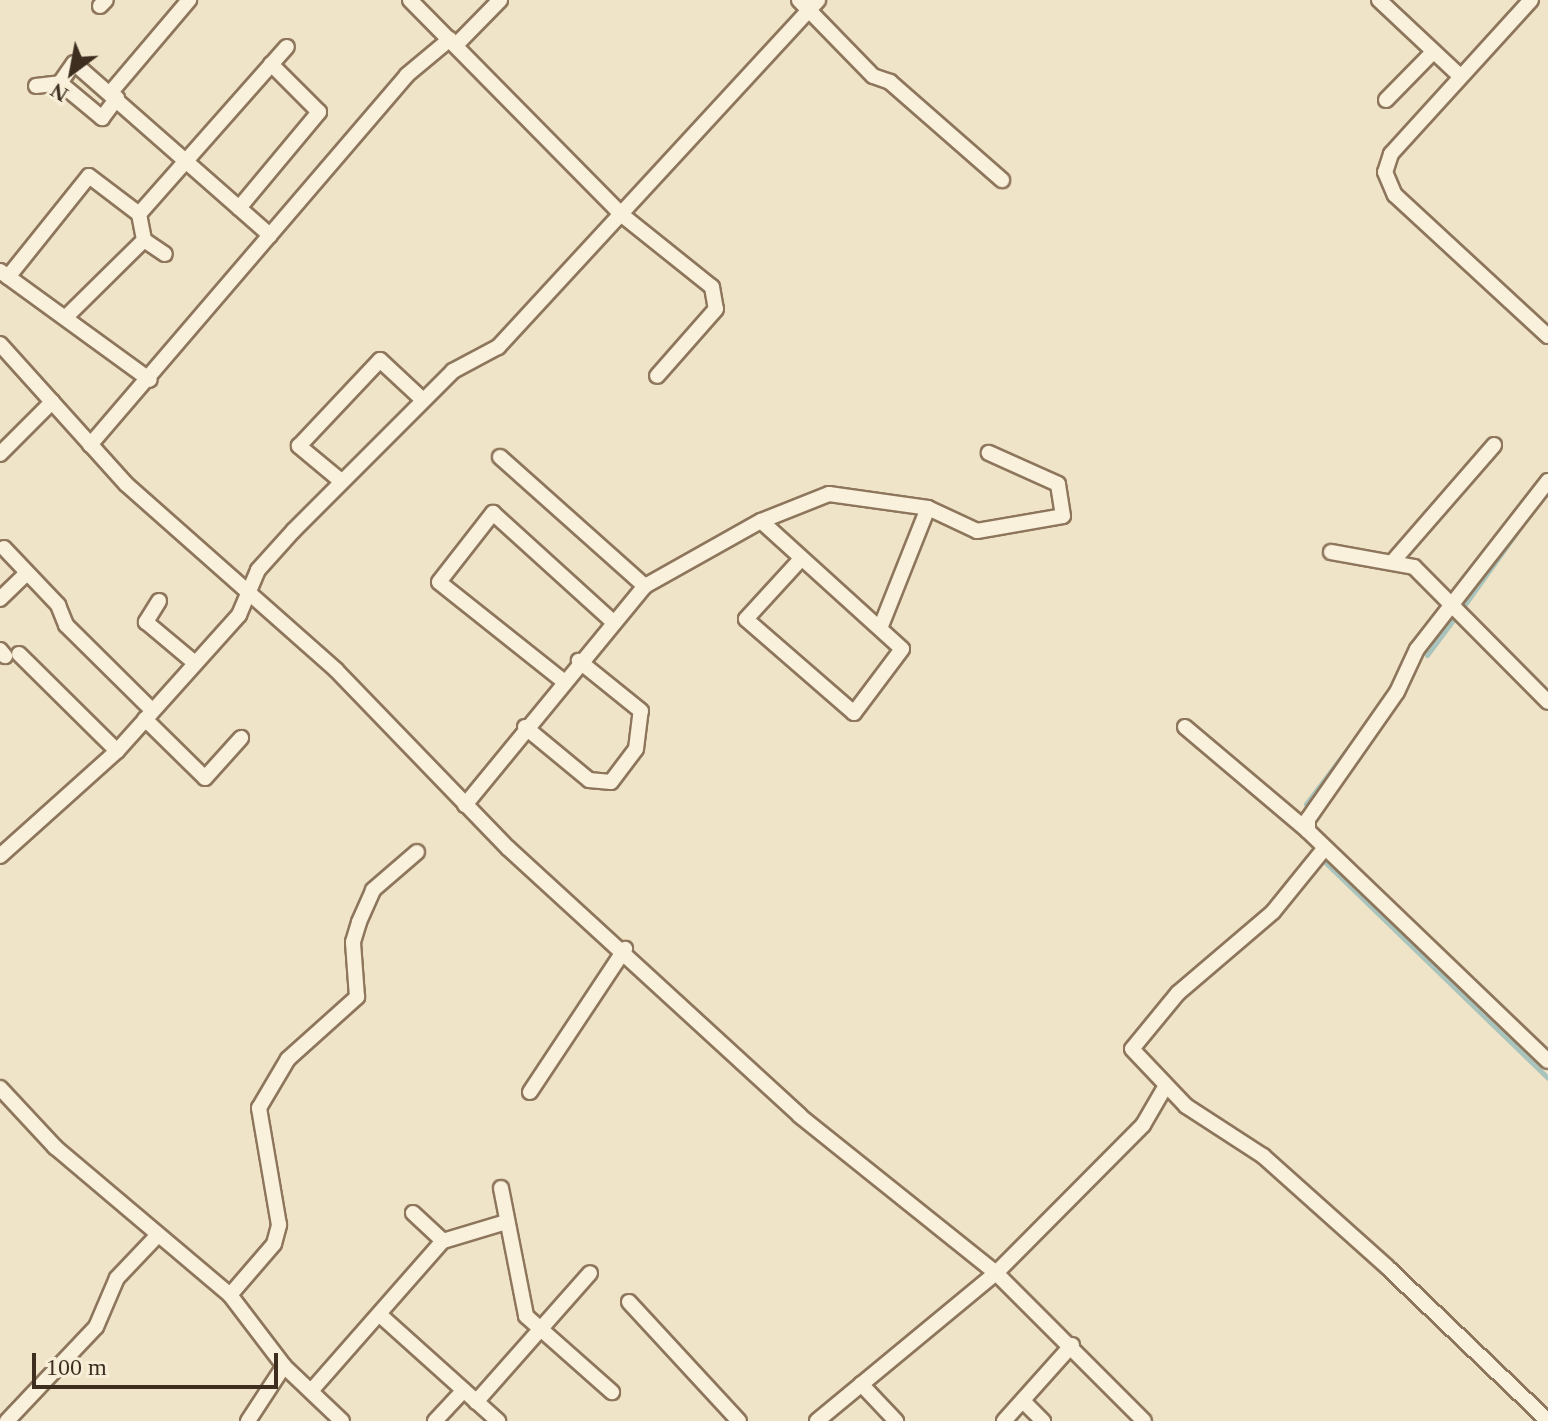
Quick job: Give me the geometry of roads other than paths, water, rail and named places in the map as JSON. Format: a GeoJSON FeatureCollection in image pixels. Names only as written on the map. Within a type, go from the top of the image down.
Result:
{"type":"FeatureCollection","features":[{"type":"Feature","properties":{"kind":"street"},"geometry":{"type":"LineString","coordinates":[[36,86],[60,83],[102,118],[114,95],[189,0]]}},
{"type":"Feature","properties":{"kind":"street"},"geometry":{"type":"LineString","coordinates":[[410,0],[622,215],[681,259],[719,300],[657,376]]}},
{"type":"Feature","properties":{"kind":"street"},"geometry":{"type":"LineString","coordinates":[[90,445],[150,380],[407,75],[453,42],[500,0]]}},
{"type":"Feature","properties":{"kind":"street"},"geometry":{"type":"LineString","coordinates":[[1379,0],[1461,77]]}},
{"type":"Feature","properties":{"kind":"street"},"geometry":{"type":"LineString","coordinates":[[1531,0],[1391,154],[1388,183],[1548,336]]}},
{"type":"Feature","properties":{"kind":"street"},"geometry":{"type":"LineString","coordinates":[[0,856],[117,751],[239,615],[258,570],[422,399],[498,347],[622,215],[809,3],[873,76],[890,82],[1002,180]]}},
{"type":"Feature","properties":{"kind":"street"},"geometry":{"type":"LineString","coordinates":[[139,214],[183,158],[287,47]]}},
{"type":"Feature","properties":{"kind":"street"},"geometry":{"type":"LineString","coordinates":[[1386,100],[1432,53]]}},
{"type":"Feature","properties":{"kind":"street"},"geometry":{"type":"LineString","coordinates":[[60,83],[74,63],[270,235]]}},
{"type":"Feature","properties":{"kind":"street"},"geometry":{"type":"LineString","coordinates":[[239,208],[319,112],[271,64]]}},
{"type":"Feature","properties":{"kind":"street"},"geometry":{"type":"LineString","coordinates":[[150,380],[68,315],[4,274],[89,176],[139,214],[144,240],[165,254]]}},
{"type":"Feature","properties":{"kind":"street"},"geometry":{"type":"LineString","coordinates":[[68,315],[144,240]]}},
{"type":"Feature","properties":{"kind":"street"},"geometry":{"type":"LineString","coordinates":[[0,344],[90,445],[336,670],[465,805],[625,949],[800,1116],[996,1273],[1072,1345],[1144,1421]]}},
{"type":"Feature","properties":{"kind":"street"},"geometry":{"type":"LineString","coordinates":[[341,481],[299,446],[380,360],[422,399]]}},
{"type":"Feature","properties":{"kind":"street"},"geometry":{"type":"LineString","coordinates":[[0,454],[52,402]]}},
{"type":"Feature","properties":{"kind":"street"},"geometry":{"type":"LineString","coordinates":[[1395,559],[1494,445]]}},
{"type":"Feature","properties":{"kind":"street"},"geometry":{"type":"LineString","coordinates":[[465,805],[562,680],[645,586],[761,521],[829,494],[928,508],[977,531],[1063,516],[1058,484],[989,453]]}},
{"type":"Feature","properties":{"kind":"street"},"geometry":{"type":"LineString","coordinates":[[500,457],[645,586]]}},
{"type":"Feature","properties":{"kind":"street"},"geometry":{"type":"LineString","coordinates":[[1308,831],[1308,819],[1452,604],[1548,481]]}},
{"type":"Feature","properties":{"kind":"street"},"geometry":{"type":"LineString","coordinates":[[881,626],[928,508]]}},
{"type":"Feature","properties":{"kind":"street"},"geometry":{"type":"LineString","coordinates":[[562,680],[439,582],[493,513],[613,622]]}},
{"type":"Feature","properties":{"kind":"street"},"geometry":{"type":"LineString","coordinates":[[761,521],[881,626],[902,649],[854,713],[746,619],[801,559]]}},
{"type":"Feature","properties":{"kind":"street"},"geometry":{"type":"LineString","coordinates":[[4,548],[58,605],[66,625],[205,778],[241,738]]}},
{"type":"Feature","properties":{"kind":"street"},"geometry":{"type":"LineString","coordinates":[[1331,552],[1395,559],[1452,604],[1548,702]]}},
{"type":"Feature","properties":{"kind":"street"},"geometry":{"type":"LineString","coordinates":[[0,599],[27,573]]}},
{"type":"Feature","properties":{"kind":"street"},"geometry":{"type":"LineString","coordinates":[[159,601],[146,622],[195,663]]}},
{"type":"Feature","properties":{"kind":"street"},"geometry":{"type":"LineString","coordinates":[[8,653],[117,751]]}},
{"type":"Feature","properties":{"kind":"street"},"geometry":{"type":"LineString","coordinates":[[525,727],[589,780],[611,782],[636,749],[641,711],[579,661]]}},
{"type":"Feature","properties":{"kind":"street"},"geometry":{"type":"LineString","coordinates":[[1185,727],[1308,831],[1548,1061]]}},
{"type":"Feature","properties":{"kind":"street"},"geometry":{"type":"LineString","coordinates":[[1324,849],[1273,912],[1178,993],[1132,1049],[1165,1087],[1263,1156],[1548,1421]]}},
{"type":"Feature","properties":{"kind":"street"},"geometry":{"type":"LineString","coordinates":[[230,1295],[274,1244],[279,1225],[259,1108],[288,1059],[357,997],[353,942],[359,922],[373,890],[417,852]]}},
{"type":"Feature","properties":{"kind":"street"},"geometry":{"type":"LineString","coordinates":[[530,1092],[625,949]]}},
{"type":"Feature","properties":{"kind":"street"},"geometry":{"type":"LineString","coordinates":[[817,1421],[996,1273],[1143,1125],[1165,1087]]}},
{"type":"Feature","properties":{"kind":"street"},"geometry":{"type":"LineString","coordinates":[[0,1088],[157,1236],[230,1295],[284,1366],[342,1421]]}},
{"type":"Feature","properties":{"kind":"street"},"geometry":{"type":"LineString","coordinates":[[501,1188],[526,1316],[612,1392]]}},
{"type":"Feature","properties":{"kind":"street"},"geometry":{"type":"LineString","coordinates":[[413,1213],[443,1241]]}},
{"type":"Feature","properties":{"kind":"street"},"geometry":{"type":"LineString","coordinates":[[311,1391],[443,1241],[506,1222]]}},
{"type":"Feature","properties":{"kind":"street"},"geometry":{"type":"LineString","coordinates":[[7,1421],[96,1327],[117,1278],[157,1236]]}},
{"type":"Feature","properties":{"kind":"street"},"geometry":{"type":"LineString","coordinates":[[476,1402],[590,1273]]}},
{"type":"Feature","properties":{"kind":"street"},"geometry":{"type":"LineString","coordinates":[[629,1302],[739,1421]]}},
{"type":"Feature","properties":{"kind":"street"},"geometry":{"type":"LineString","coordinates":[[380,1315],[498,1421]]}},
{"type":"Feature","properties":{"kind":"street"},"geometry":{"type":"LineString","coordinates":[[1004,1421],[1072,1345]]}},
{"type":"Feature","properties":{"kind":"street"},"geometry":{"type":"LineString","coordinates":[[248,1421],[284,1366]]}},
{"type":"Feature","properties":{"kind":"street"},"geometry":{"type":"LineString","coordinates":[[861,1384],[896,1421]]}},
{"type":"Feature","properties":{"kind":"street"},"geometry":{"type":"LineString","coordinates":[[435,1421],[464,1390]]}},
{"type":"Feature","properties":{"kind":"street"},"geometry":{"type":"LineString","coordinates":[[1024,1402],[1043,1421]]}},
{"type":"Feature","properties":{"kind":"waterway"},"geometry":{"type":"LineString","coordinates":[[1463,607],[1521,526]]}},
{"type":"Feature","properties":{"kind":"waterway"},"geometry":{"type":"LineString","coordinates":[[1427,655],[1453,620]]}},
{"type":"Feature","properties":{"kind":"waterway"},"geometry":{"type":"LineString","coordinates":[[1306,804],[1364,727]]}},
{"type":"Feature","properties":{"kind":"waterway"},"geometry":{"type":"LineString","coordinates":[[1326,863],[1548,1078]]}}]}
